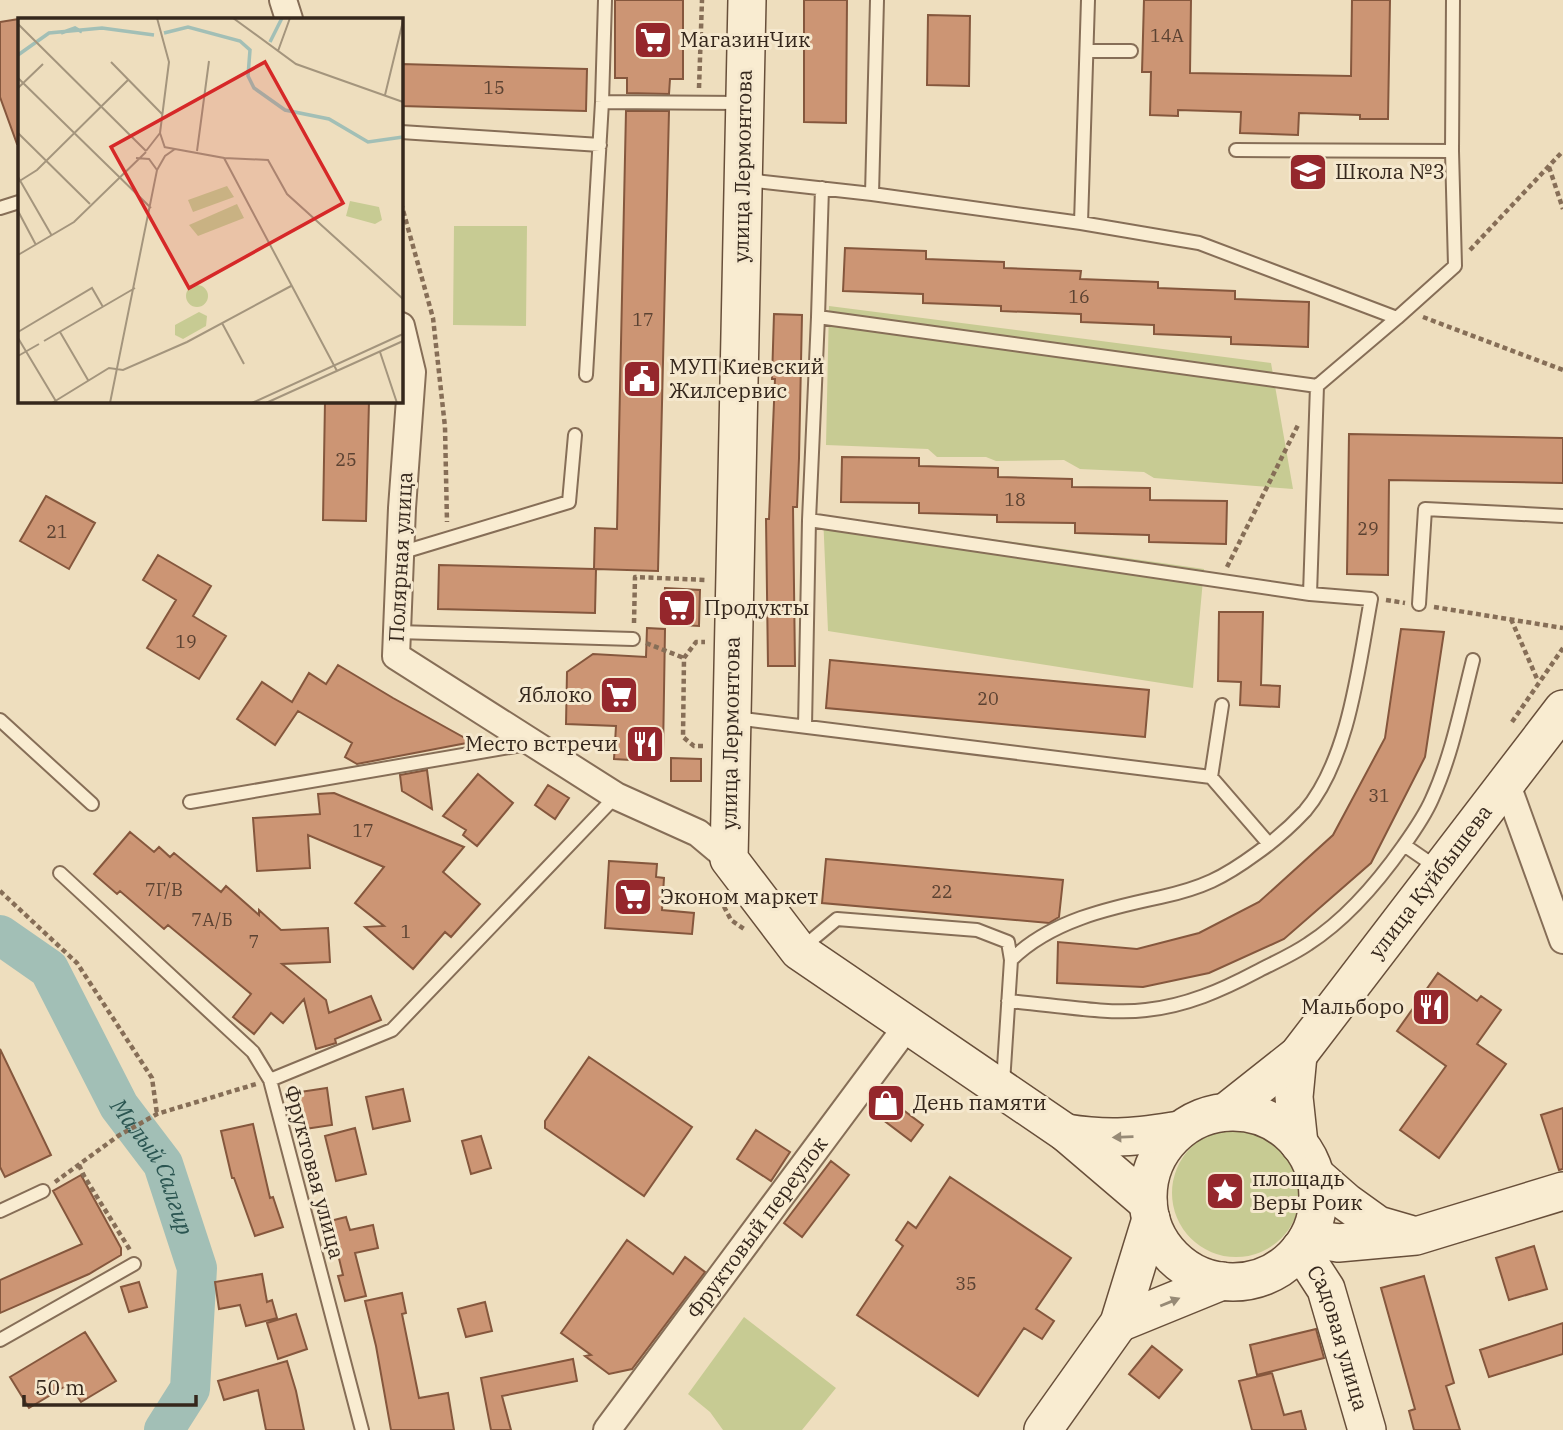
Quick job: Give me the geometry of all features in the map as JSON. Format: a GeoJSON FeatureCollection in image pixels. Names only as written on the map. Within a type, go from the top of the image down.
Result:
{"type":"FeatureCollection","features":[{"type":"Feature","properties":{"kind":"main road","name":"улица Лермонтова"},"geometry":{"type":"LineString","coordinates":[[747,0],[729,859],[799,951],[1066,1133],[1150,1211]]}},
{"type":"Feature","properties":{"kind":"main road","name":"улица Куйбышева"},"geometry":{"type":"LineString","coordinates":[[1226,1112],[1297,1055],[1563,709]]}},
{"type":"Feature","properties":{"kind":"main road"},"geometry":{"type":"LineString","coordinates":[[1150,1211],[1157,1235],[1177,1261],[1191,1270],[1222,1280],[1239,1281],[1271,1272],[1285,1263],[1304,1243],[1317,1207],[1294,1097],[1297,1055]]}},
{"type":"Feature","properties":{"kind":"main road"},"geometry":{"type":"LineString","coordinates":[[1066,1133],[1112,1138],[1136,1137],[1180,1130],[1202,1118],[1226,1112],[1243,1112],[1274,1122],[1346,1202],[1378,1225],[1416,1237]]}},
{"type":"Feature","properties":{"kind":"main road"},"geometry":{"type":"LineString","coordinates":[[1043,1430],[1119,1323],[1150,1211],[1150,1178],[1158,1155],[1180,1130]]}},
{"type":"Feature","properties":{"kind":"main road"},"geometry":{"type":"LineString","coordinates":[[1304,1243],[1338,1244],[1416,1237],[1563,1191]]}},
{"type":"Feature","properties":{"kind":"main road","name":"Садовая улица"},"geometry":{"type":"LineString","coordinates":[[1304,1243],[1326,1289],[1367,1430]]}},
{"type":"Feature","properties":{"kind":"main road"},"geometry":{"type":"LineString","coordinates":[[1119,1323],[1222,1280]]}},
{"type":"Feature","properties":{"kind":"street"},"geometry":{"type":"LineString","coordinates":[[283,0],[289,18]]}},
{"type":"Feature","properties":{"kind":"street","name":"Полярная улица"},"geometry":{"type":"LineString","coordinates":[[402,330],[412,372],[396,656],[616,796],[698,833],[729,859]]}},
{"type":"Feature","properties":{"kind":"street"},"geometry":{"type":"LineString","coordinates":[[1506,782],[1563,940]]}},
{"type":"Feature","properties":{"kind":"street","name":"Фруктовый переулок"},"geometry":{"type":"LineString","coordinates":[[607,1430],[908,1026]]}},
{"type":"Feature","properties":{"kind":"lane"},"geometry":{"type":"LineString","coordinates":[[586,375],[600,145],[605,0]]}},
{"type":"Feature","properties":{"kind":"lane"},"geometry":{"type":"LineString","coordinates":[[872,194],[877,0]]}},
{"type":"Feature","properties":{"kind":"lane"},"geometry":{"type":"LineString","coordinates":[[1081,223],[1088,0]]}},
{"type":"Feature","properties":{"kind":"lane"},"geometry":{"type":"LineString","coordinates":[[1310,594],[1318,386],[1455,266],[1452,151],[1453,0]]}},
{"type":"Feature","properties":{"kind":"lane"},"geometry":{"type":"LineString","coordinates":[[1087,51],[1131,51]]}},
{"type":"Feature","properties":{"kind":"lane"},"geometry":{"type":"LineString","coordinates":[[602,102],[745,103]]}},
{"type":"Feature","properties":{"kind":"lane"},"geometry":{"type":"LineString","coordinates":[[402,132],[600,145]]}},
{"type":"Feature","properties":{"kind":"lane"},"geometry":{"type":"LineString","coordinates":[[1236,150],[1452,151]]}},
{"type":"Feature","properties":{"kind":"lane"},"geometry":{"type":"LineString","coordinates":[[743,180],[872,194],[1081,223],[1199,243],[1401,314]]}},
{"type":"Feature","properties":{"kind":"lane"},"geometry":{"type":"LineString","coordinates":[[804,726],[822,188]]}},
{"type":"Feature","properties":{"kind":"lane"},"geometry":{"type":"LineString","coordinates":[[0,208],[18,202]]}},
{"type":"Feature","properties":{"kind":"lane"},"geometry":{"type":"LineString","coordinates":[[818,317],[1318,386]]}},
{"type":"Feature","properties":{"kind":"lane"},"geometry":{"type":"LineString","coordinates":[[400,553],[569,502],[575,435]]}},
{"type":"Feature","properties":{"kind":"lane"},"geometry":{"type":"LineString","coordinates":[[1419,604],[1425,509],[1563,516]]}},
{"type":"Feature","properties":{"kind":"lane"},"geometry":{"type":"LineString","coordinates":[[809,520],[1310,594],[1371,599],[1354,693],[1341,740],[1325,779],[1305,810],[1269,844],[1228,874],[1194,890],[1100,910],[1027,944],[1011,960]]}},
{"type":"Feature","properties":{"kind":"lane"},"geometry":{"type":"LineString","coordinates":[[397,632],[633,639]]}},
{"type":"Feature","properties":{"kind":"lane"},"geometry":{"type":"LineString","coordinates":[[1008,1001],[1111,1010],[1146,1010],[1206,996],[1309,944],[1351,909],[1383,875],[1431,802],[1454,740],[1474,660]]}},
{"type":"Feature","properties":{"kind":"lane"},"geometry":{"type":"LineString","coordinates":[[1211,776],[1222,705]]}},
{"type":"Feature","properties":{"kind":"lane"},"geometry":{"type":"LineString","coordinates":[[732,717],[1211,776],[1269,844]]}},
{"type":"Feature","properties":{"kind":"lane"},"geometry":{"type":"LineString","coordinates":[[0,720],[92,804]]}},
{"type":"Feature","properties":{"kind":"lane"},"geometry":{"type":"LineString","coordinates":[[190,802],[532,743]]}},
{"type":"Feature","properties":{"kind":"lane","name":"Фруктовая улица"},"geometry":{"type":"LineString","coordinates":[[362,1430],[270,1080],[392,1030],[616,796]]}},
{"type":"Feature","properties":{"kind":"lane"},"geometry":{"type":"LineString","coordinates":[[1404,845],[1439,869]]}},
{"type":"Feature","properties":{"kind":"lane"},"geometry":{"type":"LineString","coordinates":[[60,873],[253,1052],[270,1080]]}},
{"type":"Feature","properties":{"kind":"lane"},"geometry":{"type":"LineString","coordinates":[[799,951],[837,919],[976,930],[1008,942],[1011,960],[1003,1090]]}},
{"type":"Feature","properties":{"kind":"lane"},"geometry":{"type":"LineString","coordinates":[[0,1211],[43,1191]]}},
{"type":"Feature","properties":{"kind":"lane"},"geometry":{"type":"LineString","coordinates":[[0,1340],[134,1264]]}},
{"type":"Feature","properties":{"kind":"path"},"geometry":{"type":"LineString","coordinates":[[1455,266],[1563,151]]}},
{"type":"Feature","properties":{"kind":"path"},"geometry":{"type":"LineString","coordinates":[[1549,167],[1563,209]]}},
{"type":"Feature","properties":{"kind":"path"},"geometry":{"type":"LineString","coordinates":[[1401,314],[1563,370]]}},
{"type":"Feature","properties":{"kind":"path"},"geometry":{"type":"LineString","coordinates":[[1220,580],[1318,386]]}},
{"type":"Feature","properties":{"kind":"path"},"geometry":{"type":"LineString","coordinates":[[684,658],[633,639],[635,577],[710,580]]}},
{"type":"Feature","properties":{"kind":"path"},"geometry":{"type":"LineString","coordinates":[[1371,599],[1419,604],[1563,628]]}},
{"type":"Feature","properties":{"kind":"path"},"geometry":{"type":"LineString","coordinates":[[1511,619],[1539,682]]}},
{"type":"Feature","properties":{"kind":"path"},"geometry":{"type":"LineString","coordinates":[[1512,722],[1563,648]]}},
{"type":"Feature","properties":{"kind":"path"},"geometry":{"type":"LineString","coordinates":[[0,891],[77,964],[152,1078],[157,1114]]}},
{"type":"Feature","properties":{"kind":"path"},"geometry":{"type":"LineString","coordinates":[[43,1191],[118,1136],[157,1114],[270,1080]]}},
{"type":"Feature","properties":{"kind":"path"},"geometry":{"type":"LineString","coordinates":[[79,1165],[134,1255],[134,1264]]}},
{"type":"Feature","properties":{"kind":"green space"},"geometry":{"type":"Polygon","coordinates":[[[454,226],[527,226],[526,326],[453,325],[454,226]]]}},
{"type":"Feature","properties":{"kind":"green space"},"geometry":{"type":"Polygon","coordinates":[[[829,306],[1271,363],[1293,489],[1154,478],[1144,472],[1080,469],[1064,460],[996,461],[986,457],[937,457],[928,449],[826,445],[829,306]]]}},
{"type":"Feature","properties":{"kind":"green space"},"geometry":{"type":"Polygon","coordinates":[[[823,515],[1204,569],[1193,688],[828,631],[823,515]]]}},
{"type":"Feature","properties":{"kind":"green space"},"geometry":{"type":"Polygon","coordinates":[[[1236,1129],[1261,1134],[1282,1147],[1295,1168],[1300,1193],[1295,1218],[1282,1239],[1261,1252],[1236,1257],[1211,1252],[1190,1239],[1177,1218],[1172,1193],[1177,1168],[1190,1147],[1211,1134],[1236,1129]]]}},
{"type":"Feature","properties":{"kind":"green space"},"geometry":{"type":"Polygon","coordinates":[[[744,1317],[836,1388],[802,1430],[723,1430],[710,1412],[688,1394],[744,1317]]]}},
{"type":"Feature","properties":{"kind":"building"},"geometry":{"type":"Polygon","coordinates":[[[615,0],[683,0],[683,79],[670,79],[669,94],[627,93],[627,78],[615,78],[615,0]]]}},
{"type":"Feature","properties":{"kind":"building"},"geometry":{"type":"Polygon","coordinates":[[[804,0],[847,0],[846,123],[804,122],[804,0]]]}},
{"type":"Feature","properties":{"kind":"building"},"geometry":{"type":"Polygon","coordinates":[[[1144,0],[1191,0],[1190,73],[1351,76],[1352,0],[1390,0],[1388,119],[1360,119],[1360,115],[1299,113],[1298,135],[1240,133],[1241,112],[1178,110],[1178,116],[1150,115],[1151,72],[1142,72],[1144,0]]]}},
{"type":"Feature","properties":{"kind":"building"},"geometry":{"type":"Polygon","coordinates":[[[928,15],[970,16],[969,86],[927,85],[928,15]]]}},
{"type":"Feature","properties":{"kind":"building"},"geometry":{"type":"Polygon","coordinates":[[[18,19],[18,144],[0,97],[0,22],[18,19]]]}},
{"type":"Feature","properties":{"kind":"building"},"geometry":{"type":"Polygon","coordinates":[[[402,64],[587,69],[586,111],[402,106],[402,64]]]}},
{"type":"Feature","properties":{"kind":"building"},"geometry":{"type":"Polygon","coordinates":[[[626,111],[669,111],[658,571],[596,569],[595,613],[438,609],[439,565],[594,569],[595,528],[617,529],[626,111]]]}},
{"type":"Feature","properties":{"kind":"building"},"geometry":{"type":"Polygon","coordinates":[[[845,248],[926,251],[926,259],[1004,262],[1004,268],[1081,271],[1080,279],[1158,282],[1158,288],[1235,291],[1235,299],[1309,302],[1308,347],[1231,344],[1231,337],[1154,334],[1154,325],[1081,322],[1081,314],[1001,311],[1001,306],[923,303],[923,294],[843,291],[845,248]]]}},
{"type":"Feature","properties":{"kind":"building"},"geometry":{"type":"Polygon","coordinates":[[[774,314],[802,315],[797,507],[793,507],[795,666],[768,666],[766,519],[769,519],[775,379],[772,379],[774,314]]]}},
{"type":"Feature","properties":{"kind":"building"},"geometry":{"type":"Polygon","coordinates":[[[325,402],[369,402],[366,521],[323,520],[325,402]]]}},
{"type":"Feature","properties":{"kind":"building"},"geometry":{"type":"Polygon","coordinates":[[[1349,434],[1563,438],[1563,483],[1389,480],[1388,575],[1347,574],[1349,434]]]}},
{"type":"Feature","properties":{"kind":"building"},"geometry":{"type":"Polygon","coordinates":[[[842,457],[919,458],[919,466],[998,468],[998,477],[1072,479],[1072,487],[1150,488],[1150,500],[1227,501],[1226,544],[1149,542],[1149,535],[1075,533],[1075,523],[997,522],[997,515],[919,513],[919,503],[841,502],[842,457]]]}},
{"type":"Feature","properties":{"kind":"building"},"geometry":{"type":"Polygon","coordinates":[[[46,496],[95,523],[69,569],[20,541],[46,496]]]}},
{"type":"Feature","properties":{"kind":"building"},"geometry":{"type":"Polygon","coordinates":[[[158,555],[211,586],[193,616],[226,636],[199,679],[147,648],[176,600],[143,580],[158,555]]]}},
{"type":"Feature","properties":{"kind":"building"},"geometry":{"type":"Polygon","coordinates":[[[665,588],[700,590],[699,626],[663,624],[665,588]]]}},
{"type":"Feature","properties":{"kind":"building"},"geometry":{"type":"Polygon","coordinates":[[[1219,612],[1263,612],[1261,685],[1280,686],[1279,707],[1240,705],[1241,682],[1218,681],[1219,612]]]}},
{"type":"Feature","properties":{"kind":"building"},"geometry":{"type":"Polygon","coordinates":[[[647,628],[665,629],[663,754],[648,761],[614,759],[616,726],[566,724],[567,672],[593,654],[646,657],[647,628]]]}},
{"type":"Feature","properties":{"kind":"building"},"geometry":{"type":"Polygon","coordinates":[[[1401,629],[1444,632],[1425,757],[1371,863],[1284,939],[1209,973],[1143,987],[1057,983],[1058,942],[1137,949],[1199,933],[1259,902],[1333,835],[1385,738],[1401,629]]]}},
{"type":"Feature","properties":{"kind":"building"},"geometry":{"type":"Polygon","coordinates":[[[830,660],[1149,690],[1145,737],[826,708],[830,660]]]}},
{"type":"Feature","properties":{"kind":"building"},"geometry":{"type":"Polygon","coordinates":[[[338,665],[472,742],[357,764],[345,757],[352,743],[298,711],[275,745],[237,719],[262,682],[292,702],[309,673],[326,684],[338,665]]]}},
{"type":"Feature","properties":{"kind":"building"},"geometry":{"type":"Polygon","coordinates":[[[671,758],[701,759],[701,781],[671,781],[671,758]]]}},
{"type":"Feature","properties":{"kind":"building"},"geometry":{"type":"Polygon","coordinates":[[[427,770],[432,809],[402,791],[400,775],[427,770]]]}},
{"type":"Feature","properties":{"kind":"building"},"geometry":{"type":"Polygon","coordinates":[[[478,774],[513,803],[477,846],[463,835],[466,830],[443,816],[478,774]]]}},
{"type":"Feature","properties":{"kind":"building"},"geometry":{"type":"Polygon","coordinates":[[[548,785],[569,798],[555,819],[535,805],[548,785]]]}},
{"type":"Feature","properties":{"kind":"building"},"geometry":{"type":"Polygon","coordinates":[[[334,793],[464,847],[443,872],[480,904],[451,937],[445,932],[413,969],[365,927],[384,926],[355,903],[384,867],[308,835],[310,868],[257,871],[253,818],[320,814],[318,794],[334,793]]]}},
{"type":"Feature","properties":{"kind":"building"},"geometry":{"type":"Polygon","coordinates":[[[130,832],[154,852],[159,847],[170,857],[174,853],[221,892],[226,886],[281,930],[328,928],[330,962],[282,964],[326,1000],[329,1013],[371,996],[381,1020],[335,1039],[336,1043],[316,1049],[304,999],[283,1023],[271,1013],[254,1034],[233,1017],[251,994],[168,925],[164,929],[120,891],[117,894],[94,874],[130,832]]]}},
{"type":"Feature","properties":{"kind":"building"},"geometry":{"type":"Polygon","coordinates":[[[826,859],[1063,880],[1059,917],[1049,923],[822,903],[826,859]]]}},
{"type":"Feature","properties":{"kind":"building"},"geometry":{"type":"Polygon","coordinates":[[[609,861],[657,864],[656,877],[664,878],[662,910],[694,913],[692,934],[605,928],[609,861]]]}},
{"type":"Feature","properties":{"kind":"building"},"geometry":{"type":"Polygon","coordinates":[[[1438,973],[1477,1001],[1481,996],[1501,1010],[1477,1044],[1506,1064],[1439,1158],[1400,1130],[1446,1066],[1397,1031],[1438,973]]]}},
{"type":"Feature","properties":{"kind":"building"},"geometry":{"type":"Polygon","coordinates":[[[0,1049],[51,1155],[5,1177],[0,1167],[0,1049]]]}},
{"type":"Feature","properties":{"kind":"building"},"geometry":{"type":"Polygon","coordinates":[[[589,1057],[692,1127],[644,1196],[545,1128],[545,1121],[589,1057]]]}},
{"type":"Feature","properties":{"kind":"building"},"geometry":{"type":"Polygon","coordinates":[[[327,1088],[332,1125],[298,1130],[293,1093],[327,1088]]]}},
{"type":"Feature","properties":{"kind":"building"},"geometry":{"type":"Polygon","coordinates":[[[403,1089],[410,1121],[373,1129],[366,1097],[403,1089]]]}},
{"type":"Feature","properties":{"kind":"building"},"geometry":{"type":"Polygon","coordinates":[[[882,1094],[923,1125],[911,1141],[870,1110],[882,1094]]]}},
{"type":"Feature","properties":{"kind":"building"},"geometry":{"type":"Polygon","coordinates":[[[1563,1108],[1563,1169],[1559,1170],[1541,1115],[1563,1108]]]}},
{"type":"Feature","properties":{"kind":"building"},"geometry":{"type":"Polygon","coordinates":[[[253,1124],[270,1198],[273,1197],[283,1227],[255,1236],[232,1178],[221,1131],[253,1124]]]}},
{"type":"Feature","properties":{"kind":"building"},"geometry":{"type":"Polygon","coordinates":[[[355,1128],[366,1174],[336,1181],[325,1136],[355,1128]]]}},
{"type":"Feature","properties":{"kind":"building"},"geometry":{"type":"Polygon","coordinates":[[[756,1130],[790,1152],[771,1181],[737,1159],[756,1130]]]}},
{"type":"Feature","properties":{"kind":"building"},"geometry":{"type":"Polygon","coordinates":[[[481,1136],[491,1168],[471,1174],[462,1141],[481,1136]]]}},
{"type":"Feature","properties":{"kind":"building"},"geometry":{"type":"Polygon","coordinates":[[[831,1161],[849,1175],[802,1237],[784,1223],[831,1161]]]}},
{"type":"Feature","properties":{"kind":"building"},"geometry":{"type":"Polygon","coordinates":[[[81,1175],[121,1248],[121,1255],[89,1274],[0,1313],[0,1280],[82,1244],[53,1191],[81,1175]]]}},
{"type":"Feature","properties":{"kind":"building"},"geometry":{"type":"Polygon","coordinates":[[[950,1177],[1071,1258],[1036,1309],[1054,1321],[1042,1339],[1024,1328],[978,1396],[857,1315],[903,1246],[896,1240],[908,1222],[916,1228],[950,1177]]]}},
{"type":"Feature","properties":{"kind":"building"},"geometry":{"type":"Polygon","coordinates":[[[346,1217],[350,1230],[373,1225],[378,1248],[355,1253],[366,1296],[345,1301],[338,1276],[343,1275],[330,1221],[346,1217]]]}},
{"type":"Feature","properties":{"kind":"building"},"geometry":{"type":"Polygon","coordinates":[[[627,1240],[673,1274],[685,1257],[705,1272],[632,1369],[609,1374],[585,1356],[591,1355],[561,1333],[627,1240]]]}},
{"type":"Feature","properties":{"kind":"building"},"geometry":{"type":"Polygon","coordinates":[[[1534,1246],[1547,1289],[1509,1300],[1496,1258],[1534,1246]]]}},
{"type":"Feature","properties":{"kind":"building"},"geometry":{"type":"Polygon","coordinates":[[[262,1274],[267,1302],[272,1300],[277,1318],[246,1326],[240,1305],[219,1309],[215,1282],[262,1274]]]}},
{"type":"Feature","properties":{"kind":"building"},"geometry":{"type":"Polygon","coordinates":[[[1424,1276],[1454,1383],[1446,1386],[1460,1430],[1414,1430],[1409,1411],[1415,1409],[1381,1288],[1424,1276]]]}},
{"type":"Feature","properties":{"kind":"building"},"geometry":{"type":"Polygon","coordinates":[[[139,1282],[147,1307],[129,1312],[121,1287],[139,1282]]]}},
{"type":"Feature","properties":{"kind":"building"},"geometry":{"type":"Polygon","coordinates":[[[402,1293],[406,1313],[402,1314],[419,1398],[448,1393],[454,1430],[391,1430],[365,1301],[402,1293]]]}},
{"type":"Feature","properties":{"kind":"building"},"geometry":{"type":"Polygon","coordinates":[[[485,1302],[492,1331],[466,1337],[458,1309],[485,1302]]]}},
{"type":"Feature","properties":{"kind":"building"},"geometry":{"type":"Polygon","coordinates":[[[296,1314],[307,1349],[278,1359],[267,1323],[296,1314]]]}},
{"type":"Feature","properties":{"kind":"building"},"geometry":{"type":"Polygon","coordinates":[[[1563,1323],[1563,1354],[1489,1377],[1480,1350],[1563,1323]]]}},
{"type":"Feature","properties":{"kind":"building"},"geometry":{"type":"Polygon","coordinates":[[[1316,1329],[1324,1358],[1257,1375],[1250,1345],[1316,1329]]]}},
{"type":"Feature","properties":{"kind":"building"},"geometry":{"type":"Polygon","coordinates":[[[85,1332],[116,1381],[81,1402],[69,1384],[29,1408],[10,1377],[85,1332]]]}},
{"type":"Feature","properties":{"kind":"building"},"geometry":{"type":"Polygon","coordinates":[[[1152,1346],[1182,1370],[1159,1398],[1129,1374],[1152,1346]]]}},
{"type":"Feature","properties":{"kind":"building"},"geometry":{"type":"Polygon","coordinates":[[[573,1359],[577,1381],[502,1396],[511,1430],[491,1430],[481,1378],[573,1359]]]}},
{"type":"Feature","properties":{"kind":"building"},"geometry":{"type":"Polygon","coordinates":[[[287,1361],[304,1430],[266,1430],[258,1390],[224,1400],[218,1381],[287,1361]]]}},
{"type":"Feature","properties":{"kind":"building"},"geometry":{"type":"Polygon","coordinates":[[[1272,1373],[1284,1415],[1301,1411],[1306,1430],[1252,1430],[1239,1381],[1272,1373]]]}},
{"type":"Feature","properties":{"kind":"waterway","name":"Малый Салгир"},"geometry":{"type":"LineString","coordinates":[[0,935],[49,969],[119,1106],[163,1164],[197,1268],[190,1389],[164,1430]]}},
{"type":"Feature","properties":{"kind":"place","name":"МагазинЧик"},"geometry":{"type":"Point","coordinates":[653,40]}},
{"type":"Feature","properties":{"kind":"place","name":"Школа №3"},"geometry":{"type":"Point","coordinates":[1308,172]}},
{"type":"Feature","properties":{"kind":"place","name":"МУП Киевский Жилсервис"},"geometry":{"type":"Point","coordinates":[642,379]}},
{"type":"Feature","properties":{"kind":"place","name":"Продукты"},"geometry":{"type":"Point","coordinates":[677,608]}},
{"type":"Feature","properties":{"kind":"place","name":"Яблоко"},"geometry":{"type":"Point","coordinates":[619,695]}},
{"type":"Feature","properties":{"kind":"place","name":"Место встречи"},"geometry":{"type":"Point","coordinates":[645,744]}},
{"type":"Feature","properties":{"kind":"place","name":"Эконом маркет"},"geometry":{"type":"Point","coordinates":[633,897]}},
{"type":"Feature","properties":{"kind":"place","name":"Мальборо"},"geometry":{"type":"Point","coordinates":[1431,1007]}},
{"type":"Feature","properties":{"kind":"place","name":"День памяти"},"geometry":{"type":"Point","coordinates":[886,1103]}},
{"type":"Feature","properties":{"kind":"place","name":"площадь Веры Роик"},"geometry":{"type":"Point","coordinates":[1225,1191]}}]}
